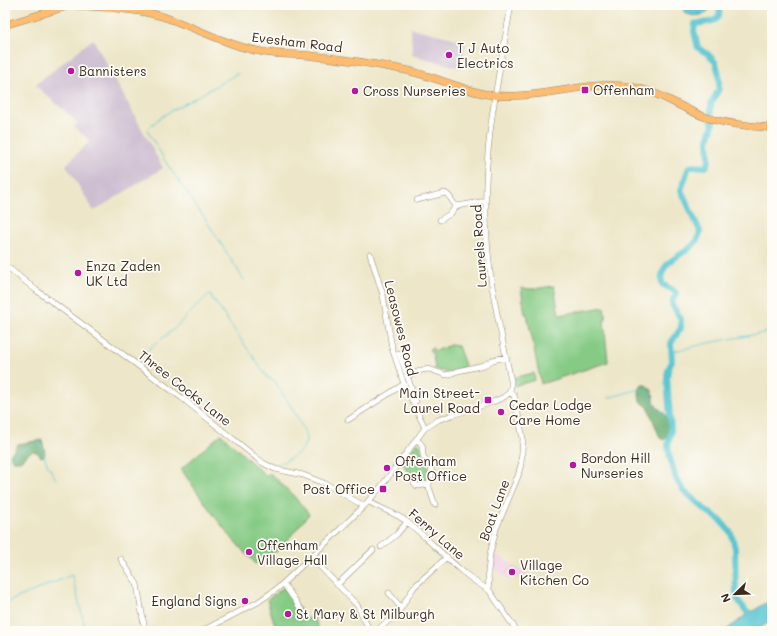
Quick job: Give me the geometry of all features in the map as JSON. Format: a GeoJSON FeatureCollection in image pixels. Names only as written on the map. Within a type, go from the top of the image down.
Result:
{"type":"FeatureCollection","features":[{"type":"Feature","properties":{"kind":"main road"},"geometry":{"type":"LineString","coordinates":[[5,25],[59,7],[71,5]]}},
{"type":"Feature","properties":{"kind":"main road","name":"Evesham Road"},"geometry":{"type":"LineString","coordinates":[[75,5],[148,12],[244,48],[280,55],[312,56],[384,66],[408,71],[495,95]]}},
{"type":"Feature","properties":{"kind":"main road"},"geometry":{"type":"LineString","coordinates":[[495,95],[516,96],[544,94],[596,85],[625,86],[659,94],[706,117],[716,120],[772,128]]}},
{"type":"Feature","properties":{"kind":"street","name":"Laurels Road"},"geometry":{"type":"LineString","coordinates":[[509,393],[511,384],[492,285],[486,201],[489,138],[511,5]]}},
{"type":"Feature","properties":{"kind":"street"},"geometry":{"type":"LineString","coordinates":[[417,200],[445,193],[449,195],[453,203],[457,206]]}},
{"type":"Feature","properties":{"kind":"street"},"geometry":{"type":"LineString","coordinates":[[440,220],[447,216],[457,206],[486,201]]}},
{"type":"Feature","properties":{"kind":"street","name":"Leasowes Road"},"geometry":{"type":"LineString","coordinates":[[370,254],[383,294],[392,348],[404,384],[424,428]]}},
{"type":"Feature","properties":{"kind":"street","name":"Three Cocks Lane"},"geometry":{"type":"LineString","coordinates":[[5,265],[36,290],[182,398],[262,463],[275,469],[303,475],[326,484],[364,506]]}},
{"type":"Feature","properties":{"kind":"street"},"geometry":{"type":"LineString","coordinates":[[399,353],[416,401]]}},
{"type":"Feature","properties":{"kind":"street"},"geometry":{"type":"LineString","coordinates":[[407,376],[422,370],[430,369],[446,375],[458,370],[484,365],[494,360],[506,357]]}},
{"type":"Feature","properties":{"kind":"street"},"geometry":{"type":"LineString","coordinates":[[348,420],[404,384]]}},
{"type":"Feature","properties":{"kind":"street"},"geometry":{"type":"LineString","coordinates":[[202,631],[258,602],[275,591],[364,506],[380,488],[424,428],[438,420],[493,402],[509,393]]}},
{"type":"Feature","properties":{"kind":"street","name":"Boat Lane"},"geometry":{"type":"LineString","coordinates":[[489,590],[488,572],[494,535],[518,476],[524,439],[514,395],[509,393]]}},
{"type":"Feature","properties":{"kind":"street"},"geometry":{"type":"LineString","coordinates":[[416,438],[421,442],[425,458],[430,465],[432,476],[429,484],[435,495],[435,504]]}},
{"type":"Feature","properties":{"kind":"street"},"geometry":{"type":"LineString","coordinates":[[416,487],[429,484]]}},
{"type":"Feature","properties":{"kind":"street","name":"Ferry Lane"},"geometry":{"type":"LineString","coordinates":[[368,500],[377,506],[395,513],[430,541],[470,578],[489,590]]}},
{"type":"Feature","properties":{"kind":"street"},"geometry":{"type":"LineString","coordinates":[[381,547],[397,534],[407,522]]}},
{"type":"Feature","properties":{"kind":"street"},"geometry":{"type":"LineString","coordinates":[[337,585],[373,550]]}},
{"type":"Feature","properties":{"kind":"street"},"geometry":{"type":"LineString","coordinates":[[311,557],[352,600],[359,609],[370,631]]}},
{"type":"Feature","properties":{"kind":"street"},"geometry":{"type":"LineString","coordinates":[[376,631],[393,618],[414,588],[447,557]]}},
{"type":"Feature","properties":{"kind":"street"},"geometry":{"type":"LineString","coordinates":[[121,559],[137,584],[146,631]]}},
{"type":"Feature","properties":{"kind":"street"},"geometry":{"type":"LineString","coordinates":[[283,583],[303,612]]}},
{"type":"Feature","properties":{"kind":"street"},"geometry":{"type":"LineString","coordinates":[[489,590],[517,631]]}},
{"type":"Feature","properties":{"kind":"street"},"geometry":{"type":"LineString","coordinates":[[389,593],[400,608]]}},
{"type":"Feature","properties":{"kind":"street"},"geometry":{"type":"LineString","coordinates":[[293,598],[298,594]]}},
{"type":"Feature","properties":{"kind":"shaded area"},"geometry":{"type":"Polygon","coordinates":[[[411,28],[466,41],[461,68],[412,55],[411,28]]]}},
{"type":"Feature","properties":{"kind":"shaded area"},"geometry":{"type":"Polygon","coordinates":[[[93,39],[163,168],[94,211],[66,165],[90,141],[74,127],[78,123],[35,85],[93,39]]]}},
{"type":"Feature","properties":{"kind":"shaded area"},"geometry":{"type":"Polygon","coordinates":[[[491,551],[536,580],[532,588],[516,577],[510,579],[488,566],[491,551]]]}},
{"type":"Feature","properties":{"kind":"green space"},"geometry":{"type":"Polygon","coordinates":[[[554,286],[559,315],[604,307],[608,362],[541,384],[527,314],[525,314],[521,288],[532,289],[554,286]]]}},
{"type":"Feature","properties":{"kind":"green space"},"geometry":{"type":"Polygon","coordinates":[[[450,345],[458,346],[465,365],[464,367],[448,373],[435,369],[433,355],[429,349],[433,348],[434,351],[436,351],[450,345]]]}},
{"type":"Feature","properties":{"kind":"green space"},"geometry":{"type":"Polygon","coordinates":[[[534,373],[535,380],[514,386],[512,378],[534,373]]]}},
{"type":"Feature","properties":{"kind":"green space"},"geometry":{"type":"Polygon","coordinates":[[[643,384],[651,389],[655,404],[664,413],[667,419],[669,425],[668,432],[664,440],[660,438],[648,407],[640,401],[640,386],[643,384]]]}},
{"type":"Feature","properties":{"kind":"green space"},"geometry":{"type":"Polygon","coordinates":[[[221,434],[266,476],[270,473],[292,494],[309,514],[280,549],[271,554],[270,553],[256,564],[225,530],[181,469],[221,434]]]}},
{"type":"Feature","properties":{"kind":"green space"},"geometry":{"type":"Polygon","coordinates":[[[42,440],[45,453],[44,456],[41,457],[38,453],[32,451],[20,461],[13,461],[10,455],[18,444],[42,440]]]}},
{"type":"Feature","properties":{"kind":"green space"},"geometry":{"type":"Polygon","coordinates":[[[417,443],[419,443],[431,475],[428,482],[419,485],[402,463],[417,443]]]}},
{"type":"Feature","properties":{"kind":"green space"},"geometry":{"type":"Polygon","coordinates":[[[284,587],[307,620],[312,615],[313,616],[319,629],[317,631],[279,631],[274,622],[267,600],[284,587]]]}},
{"type":"Feature","properties":{"kind":"water"},"geometry":{"type":"Polygon","coordinates":[[[683,5],[710,5],[707,12],[695,16],[684,12],[683,5]]]}},
{"type":"Feature","properties":{"kind":"water"},"geometry":{"type":"Polygon","coordinates":[[[772,599],[772,620],[755,631],[725,631],[746,615],[741,605],[745,606],[749,611],[753,611],[772,599]]]}},
{"type":"Feature","properties":{"kind":"waterway"},"geometry":{"type":"LineString","coordinates":[[720,5],[717,18],[709,22],[695,24],[694,31],[698,48],[708,54],[716,63],[719,75],[719,89],[711,104],[711,119],[713,124],[708,140],[709,161],[706,167],[689,167],[681,190],[700,231],[698,239],[693,246],[671,261],[662,274],[662,284],[677,294],[673,299],[672,305],[681,319],[681,328],[671,343],[672,361],[667,377],[671,431],[668,444],[669,454],[676,479],[684,491],[720,520],[731,533],[735,548],[736,597],[746,611]]}},
{"type":"Feature","properties":{"kind":"waterway"},"geometry":{"type":"LineString","coordinates":[[719,6],[723,5]]}},
{"type":"Feature","properties":{"kind":"waterway"},"geometry":{"type":"LineString","coordinates":[[238,73],[166,114],[152,124],[147,130],[167,164],[206,220],[244,280]]}},
{"type":"Feature","properties":{"kind":"waterway"},"geometry":{"type":"LineString","coordinates":[[141,358],[150,348],[174,329],[208,295],[210,295],[268,378],[275,381],[293,410],[305,434],[306,443],[301,451],[288,460],[280,463]]}},
{"type":"Feature","properties":{"kind":"waterway"},"geometry":{"type":"LineString","coordinates":[[670,352],[772,330]]}},
{"type":"Feature","properties":{"kind":"waterway"},"geometry":{"type":"LineString","coordinates":[[608,398],[640,389],[649,394],[658,411],[670,415]]}},
{"type":"Feature","properties":{"kind":"waterway"},"geometry":{"type":"LineString","coordinates":[[5,462],[25,448],[39,443],[47,464],[56,479]]}},
{"type":"Feature","properties":{"kind":"waterway"},"geometry":{"type":"LineString","coordinates":[[5,603],[72,575],[86,631]]}},
{"type":"Feature","properties":{"kind":"place","name":"T J Auto Electrics"},"geometry":{"type":"Point","coordinates":[449,55]}},
{"type":"Feature","properties":{"kind":"place","name":"Bannisters"},"geometry":{"type":"Point","coordinates":[71,71]}},
{"type":"Feature","properties":{"kind":"place","name":"Offenham"},"geometry":{"type":"Point","coordinates":[585,90]}},
{"type":"Feature","properties":{"kind":"place","name":"Cross Nurseries"},"geometry":{"type":"Point","coordinates":[355,91]}},
{"type":"Feature","properties":{"kind":"place","name":"Enza Zaden UK Ltd"},"geometry":{"type":"Point","coordinates":[78,273]}},
{"type":"Feature","properties":{"kind":"place","name":"Main Street- Laurel Road"},"geometry":{"type":"Point","coordinates":[488,400]}},
{"type":"Feature","properties":{"kind":"place","name":"Cedar Lodge Care Home"},"geometry":{"type":"Point","coordinates":[501,412]}},
{"type":"Feature","properties":{"kind":"place","name":"Bordon Hill Nurseries"},"geometry":{"type":"Point","coordinates":[573,465]}},
{"type":"Feature","properties":{"kind":"place","name":"Offenham Post Office"},"geometry":{"type":"Point","coordinates":[387,468]}},
{"type":"Feature","properties":{"kind":"place","name":"Post Office"},"geometry":{"type":"Point","coordinates":[383,489]}},
{"type":"Feature","properties":{"kind":"place","name":"Offenham Village Hall"},"geometry":{"type":"Point","coordinates":[249,552]}},
{"type":"Feature","properties":{"kind":"place","name":"Village Kitchen Co"},"geometry":{"type":"Point","coordinates":[512,572]}},
{"type":"Feature","properties":{"kind":"place","name":"England Signs"},"geometry":{"type":"Point","coordinates":[245,601]}},
{"type":"Feature","properties":{"kind":"place","name":"St Mary & St Milburgh"},"geometry":{"type":"Point","coordinates":[288,614]}}]}
